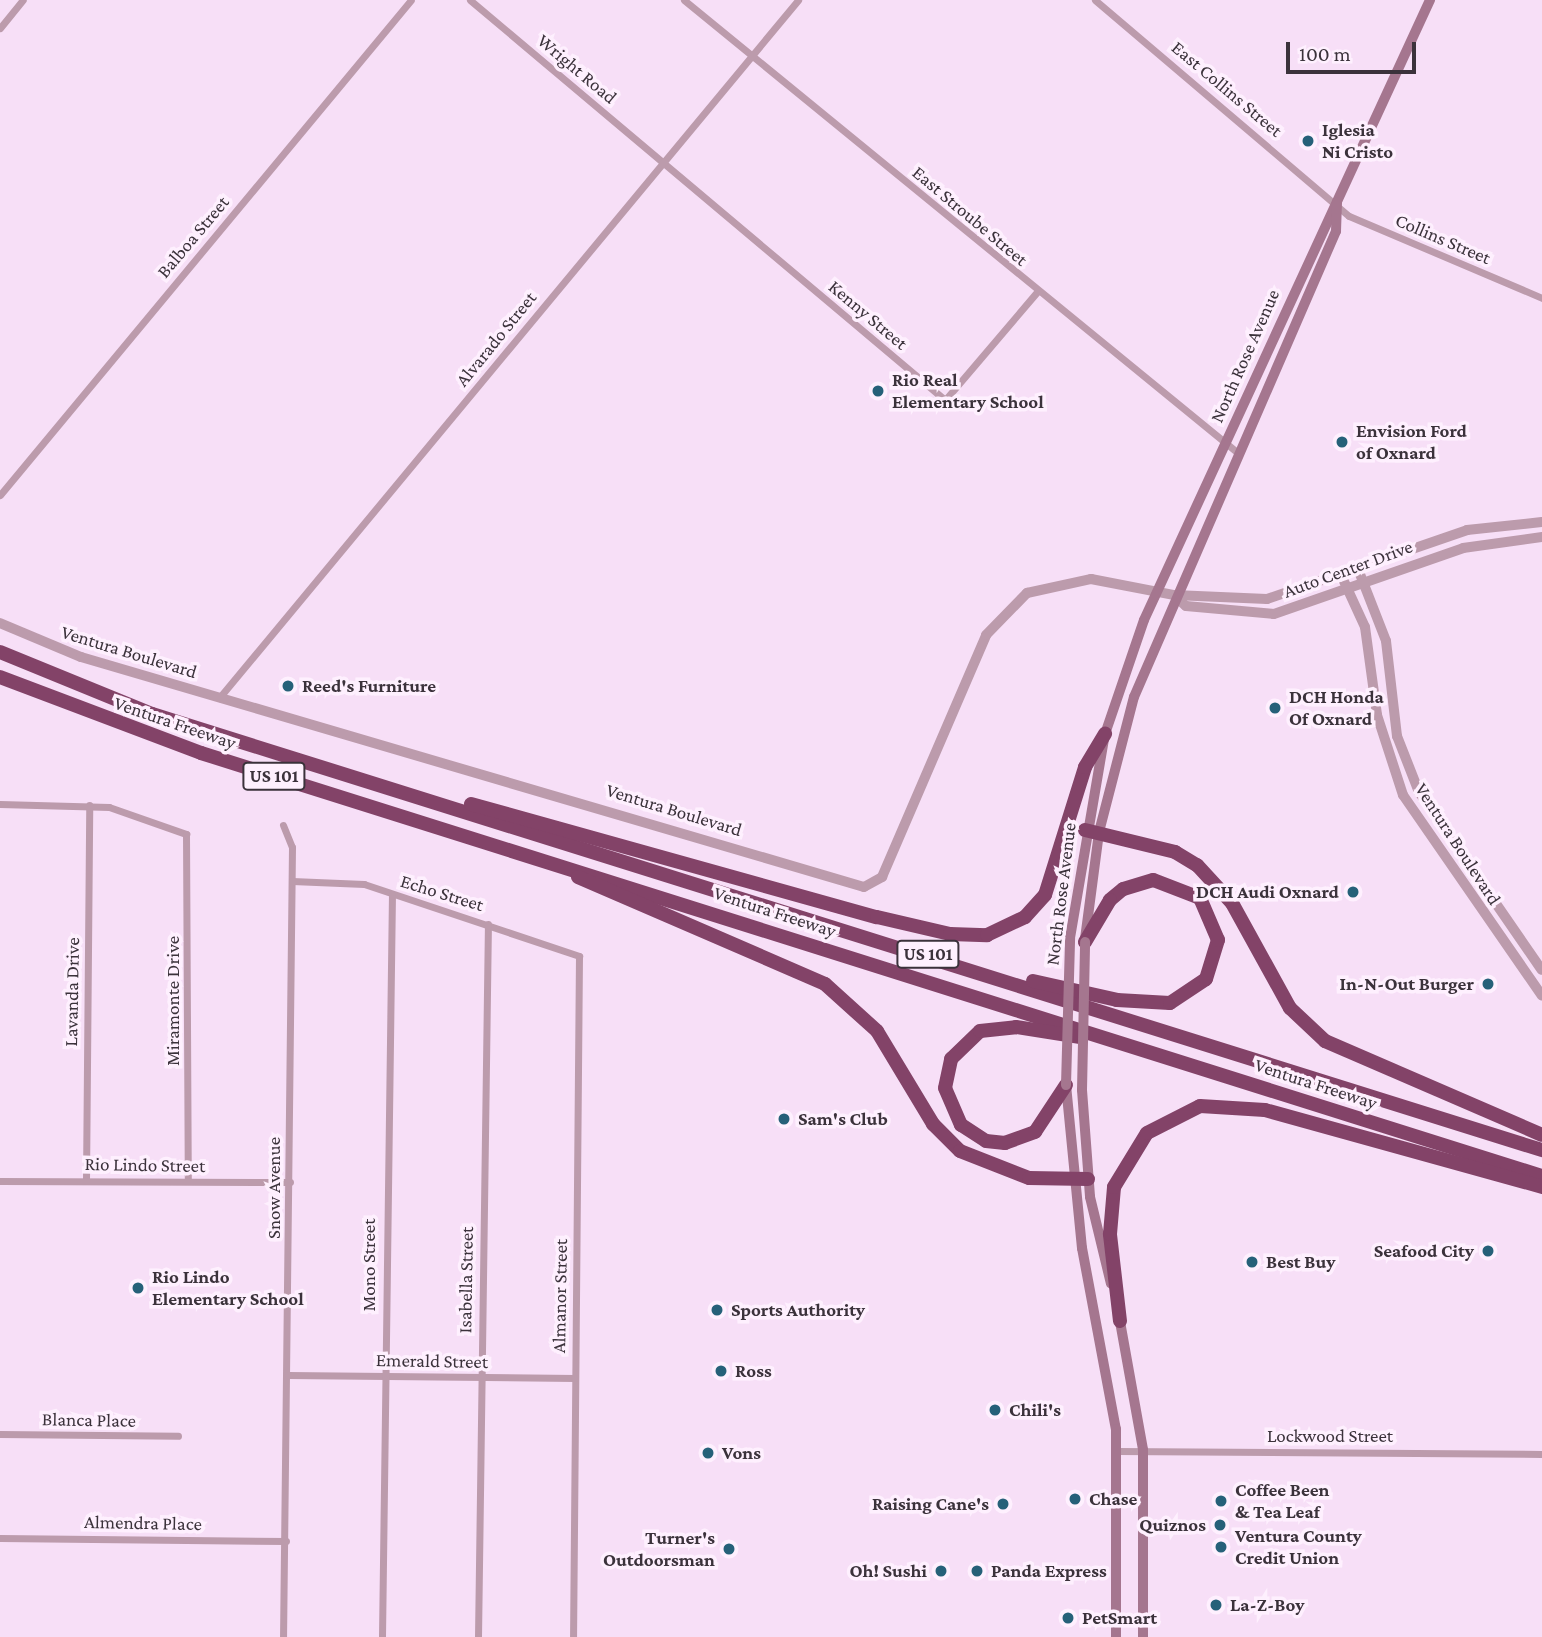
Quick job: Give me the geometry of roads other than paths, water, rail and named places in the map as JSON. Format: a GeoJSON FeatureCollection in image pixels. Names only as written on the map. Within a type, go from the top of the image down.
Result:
{"type":"FeatureCollection","features":[{"type":"Feature","properties":{"kind":"highway","name":"Ventura Freeway"},"geometry":{"type":"LineString","coordinates":[[0,652],[152,714],[403,790],[1542,1150]]}},
{"type":"Feature","properties":{"kind":"highway","name":"Ventura Freeway"},"geometry":{"type":"LineString","coordinates":[[0,677],[174,744],[1542,1176]]}},
{"type":"Feature","properties":{"kind":"highway"},"geometry":{"type":"LineString","coordinates":[[403,790],[522,814],[877,917],[972,936],[1013,925],[1045,895],[1085,767],[1105,734]]}},
{"type":"Feature","properties":{"kind":"highway"},"geometry":{"type":"LineString","coordinates":[[1092,831],[1175,852],[1215,881],[1279,991],[1325,1041],[1542,1135]]}},
{"type":"Feature","properties":{"kind":"highway"},"geometry":{"type":"LineString","coordinates":[[553,862],[825,984],[877,1031],[933,1124],[960,1152],[1011,1174],[1080,1181]]}},
{"type":"Feature","properties":{"kind":"highway"},"geometry":{"type":"LineString","coordinates":[[1002,978],[1138,1003],[1170,1003],[1206,979],[1219,940],[1200,898],[1153,880],[1123,889],[1110,900],[1085,942]]}},
{"type":"Feature","properties":{"kind":"highway"},"geometry":{"type":"LineString","coordinates":[[1066,1084],[1035,1132],[1005,1143],[986,1141],[961,1125],[944,1088],[958,1048],[993,1027],[1118,1041]]}},
{"type":"Feature","properties":{"kind":"highway"},"geometry":{"type":"LineString","coordinates":[[1120,1321],[1110,1234],[1114,1187],[1147,1132],[1200,1106],[1265,1110],[1542,1187]]}},
{"type":"Feature","properties":{"kind":"main road","name":"North Rose Avenue"},"geometry":{"type":"LineString","coordinates":[[1116,1637],[1117,1451],[1066,1084],[1070,938],[1092,831],[1105,734],[1160,592],[1430,0]]}},
{"type":"Feature","properties":{"kind":"main road","name":"North Rose Avenue"},"geometry":{"type":"LineString","coordinates":[[1143,1637],[1143,1450],[1120,1321],[1080,1181],[1085,942],[1092,831],[1135,697],[1174,595],[1336,230],[1337,202]]}},
{"type":"Feature","properties":{"kind":"street"},"geometry":{"type":"LineString","coordinates":[[0,28],[23,0]]}},
{"type":"Feature","properties":{"kind":"street","name":"Balboa Street"},"geometry":{"type":"LineString","coordinates":[[0,495],[411,0]]}},
{"type":"Feature","properties":{"kind":"street","name":"Wright Road"},"geometry":{"type":"LineString","coordinates":[[470,0],[663,163]]}},
{"type":"Feature","properties":{"kind":"street","name":"East Stroube Street"},"geometry":{"type":"LineString","coordinates":[[684,0],[1225,446],[1238,453]]}},
{"type":"Feature","properties":{"kind":"street","name":"Alvarado Street"},"geometry":{"type":"LineString","coordinates":[[219,698],[798,0]]}},
{"type":"Feature","properties":{"kind":"street","name":"East Collins Street"},"geometry":{"type":"LineString","coordinates":[[1095,0],[1337,202]]}},
{"type":"Feature","properties":{"kind":"street","name":"Kenny Street"},"geometry":{"type":"LineString","coordinates":[[663,163],[945,400],[1037,292]]}},
{"type":"Feature","properties":{"kind":"street","name":"Collins Street"},"geometry":{"type":"LineString","coordinates":[[1337,202],[1349,216],[1542,298]]}},
{"type":"Feature","properties":{"kind":"street","name":"Auto Center Drive"},"geometry":{"type":"LineString","coordinates":[[1174,595],[1267,599],[1342,577],[1466,530],[1542,522]]}},
{"type":"Feature","properties":{"kind":"street","name":"Auto Center Drive"},"geometry":{"type":"LineString","coordinates":[[1174,595],[1186,606],[1255,615],[1295,609],[1463,548],[1542,537]]}},
{"type":"Feature","properties":{"kind":"street","name":"Ventura Boulevard"},"geometry":{"type":"LineString","coordinates":[[1358,569],[1385,641],[1397,736],[1419,792],[1542,970]]}},
{"type":"Feature","properties":{"kind":"street","name":"Ventura Boulevard"},"geometry":{"type":"LineString","coordinates":[[1342,577],[1350,590],[1370,646],[1377,715],[1397,783],[1542,996]]}},
{"type":"Feature","properties":{"kind":"street","name":"Ventura Boulevard"},"geometry":{"type":"LineString","coordinates":[[0,623],[80,657],[868,887],[882,877],[986,635],[1004,611],[1042,586],[1076,579],[1174,595]]}},
{"type":"Feature","properties":{"kind":"street"},"geometry":{"type":"LineString","coordinates":[[0,804],[89,805]]}},
{"type":"Feature","properties":{"kind":"street","name":"Miramonte Drive"},"geometry":{"type":"LineString","coordinates":[[89,805],[176,828],[190,848],[188,1181]]}},
{"type":"Feature","properties":{"kind":"street","name":"Lavanda Drive"},"geometry":{"type":"LineString","coordinates":[[86,1180],[89,805]]}},
{"type":"Feature","properties":{"kind":"street","name":"Snow Avenue"},"geometry":{"type":"LineString","coordinates":[[283,825],[292,847],[283,1637]]}},
{"type":"Feature","properties":{"kind":"street","name":"Echo Street"},"geometry":{"type":"LineString","coordinates":[[292,881],[352,882],[488,924],[579,956]]}},
{"type":"Feature","properties":{"kind":"street","name":"Mono Street"},"geometry":{"type":"LineString","coordinates":[[382,1637],[392,894]]}},
{"type":"Feature","properties":{"kind":"street","name":"Isabella Street"},"geometry":{"type":"LineString","coordinates":[[478,1637],[488,924]]}},
{"type":"Feature","properties":{"kind":"street","name":"Almanor Street"},"geometry":{"type":"LineString","coordinates":[[573,1637],[579,956]]}},
{"type":"Feature","properties":{"kind":"street","name":"Rio Lindo Street"},"geometry":{"type":"LineString","coordinates":[[0,1181],[290,1182]]}},
{"type":"Feature","properties":{"kind":"street","name":"Emerald Street"},"geometry":{"type":"LineString","coordinates":[[288,1375],[575,1378]]}},
{"type":"Feature","properties":{"kind":"street","name":"Blanca Place"},"geometry":{"type":"LineString","coordinates":[[0,1434],[178,1436]]}},
{"type":"Feature","properties":{"kind":"street","name":"Lockwood Street"},"geometry":{"type":"LineString","coordinates":[[1117,1451],[1542,1454]]}},
{"type":"Feature","properties":{"kind":"street","name":"Almendra Place"},"geometry":{"type":"LineString","coordinates":[[0,1538],[286,1541]]}},
{"type":"Feature","properties":{"kind":"place","name":"Iglesia Ni Cristo"},"geometry":{"type":"Point","coordinates":[1308,141]}},
{"type":"Feature","properties":{"kind":"place","name":"Rio Real Elementary School"},"geometry":{"type":"Point","coordinates":[878,391]}},
{"type":"Feature","properties":{"kind":"place","name":"Envision Ford of Oxnard"},"geometry":{"type":"Point","coordinates":[1342,442]}},
{"type":"Feature","properties":{"kind":"place","name":"Reed's Furniture"},"geometry":{"type":"Point","coordinates":[288,686]}},
{"type":"Feature","properties":{"kind":"place","name":"DCH Honda Of Oxnard"},"geometry":{"type":"Point","coordinates":[1275,708]}},
{"type":"Feature","properties":{"kind":"place","name":"DCH Audi Oxnard"},"geometry":{"type":"Point","coordinates":[1353,892]}},
{"type":"Feature","properties":{"kind":"place","name":"In-N-Out Burger"},"geometry":{"type":"Point","coordinates":[1488,984]}},
{"type":"Feature","properties":{"kind":"place","name":"Sam's Club"},"geometry":{"type":"Point","coordinates":[784,1119]}},
{"type":"Feature","properties":{"kind":"place","name":"Seafood City"},"geometry":{"type":"Point","coordinates":[1488,1251]}},
{"type":"Feature","properties":{"kind":"place","name":"Best Buy"},"geometry":{"type":"Point","coordinates":[1252,1262]}},
{"type":"Feature","properties":{"kind":"place","name":"Rio Lindo Elementary School"},"geometry":{"type":"Point","coordinates":[138,1288]}},
{"type":"Feature","properties":{"kind":"place","name":"Sports Authority"},"geometry":{"type":"Point","coordinates":[717,1310]}},
{"type":"Feature","properties":{"kind":"place","name":"Ross"},"geometry":{"type":"Point","coordinates":[721,1371]}},
{"type":"Feature","properties":{"kind":"place","name":"Chili's"},"geometry":{"type":"Point","coordinates":[995,1410]}},
{"type":"Feature","properties":{"kind":"place","name":"Vons"},"geometry":{"type":"Point","coordinates":[708,1453]}},
{"type":"Feature","properties":{"kind":"place","name":"Chase"},"geometry":{"type":"Point","coordinates":[1075,1499]}},
{"type":"Feature","properties":{"kind":"place","name":"Coffee Been & Tea Leaf"},"geometry":{"type":"Point","coordinates":[1221,1501]}},
{"type":"Feature","properties":{"kind":"place","name":"Raising Cane's"},"geometry":{"type":"Point","coordinates":[1003,1504]}},
{"type":"Feature","properties":{"kind":"place","name":"Quiznos"},"geometry":{"type":"Point","coordinates":[1220,1525]}},
{"type":"Feature","properties":{"kind":"place","name":"Ventura County Credit Union"},"geometry":{"type":"Point","coordinates":[1221,1547]}},
{"type":"Feature","properties":{"kind":"place","name":"Turner's Outdoorsman"},"geometry":{"type":"Point","coordinates":[729,1549]}},
{"type":"Feature","properties":{"kind":"place","name":"Oh! Sushi"},"geometry":{"type":"Point","coordinates":[941,1571]}},
{"type":"Feature","properties":{"kind":"place","name":"Panda Express"},"geometry":{"type":"Point","coordinates":[977,1571]}},
{"type":"Feature","properties":{"kind":"place","name":"La-Z-Boy"},"geometry":{"type":"Point","coordinates":[1216,1605]}},
{"type":"Feature","properties":{"kind":"place","name":"PetSmart"},"geometry":{"type":"Point","coordinates":[1068,1618]}}]}
